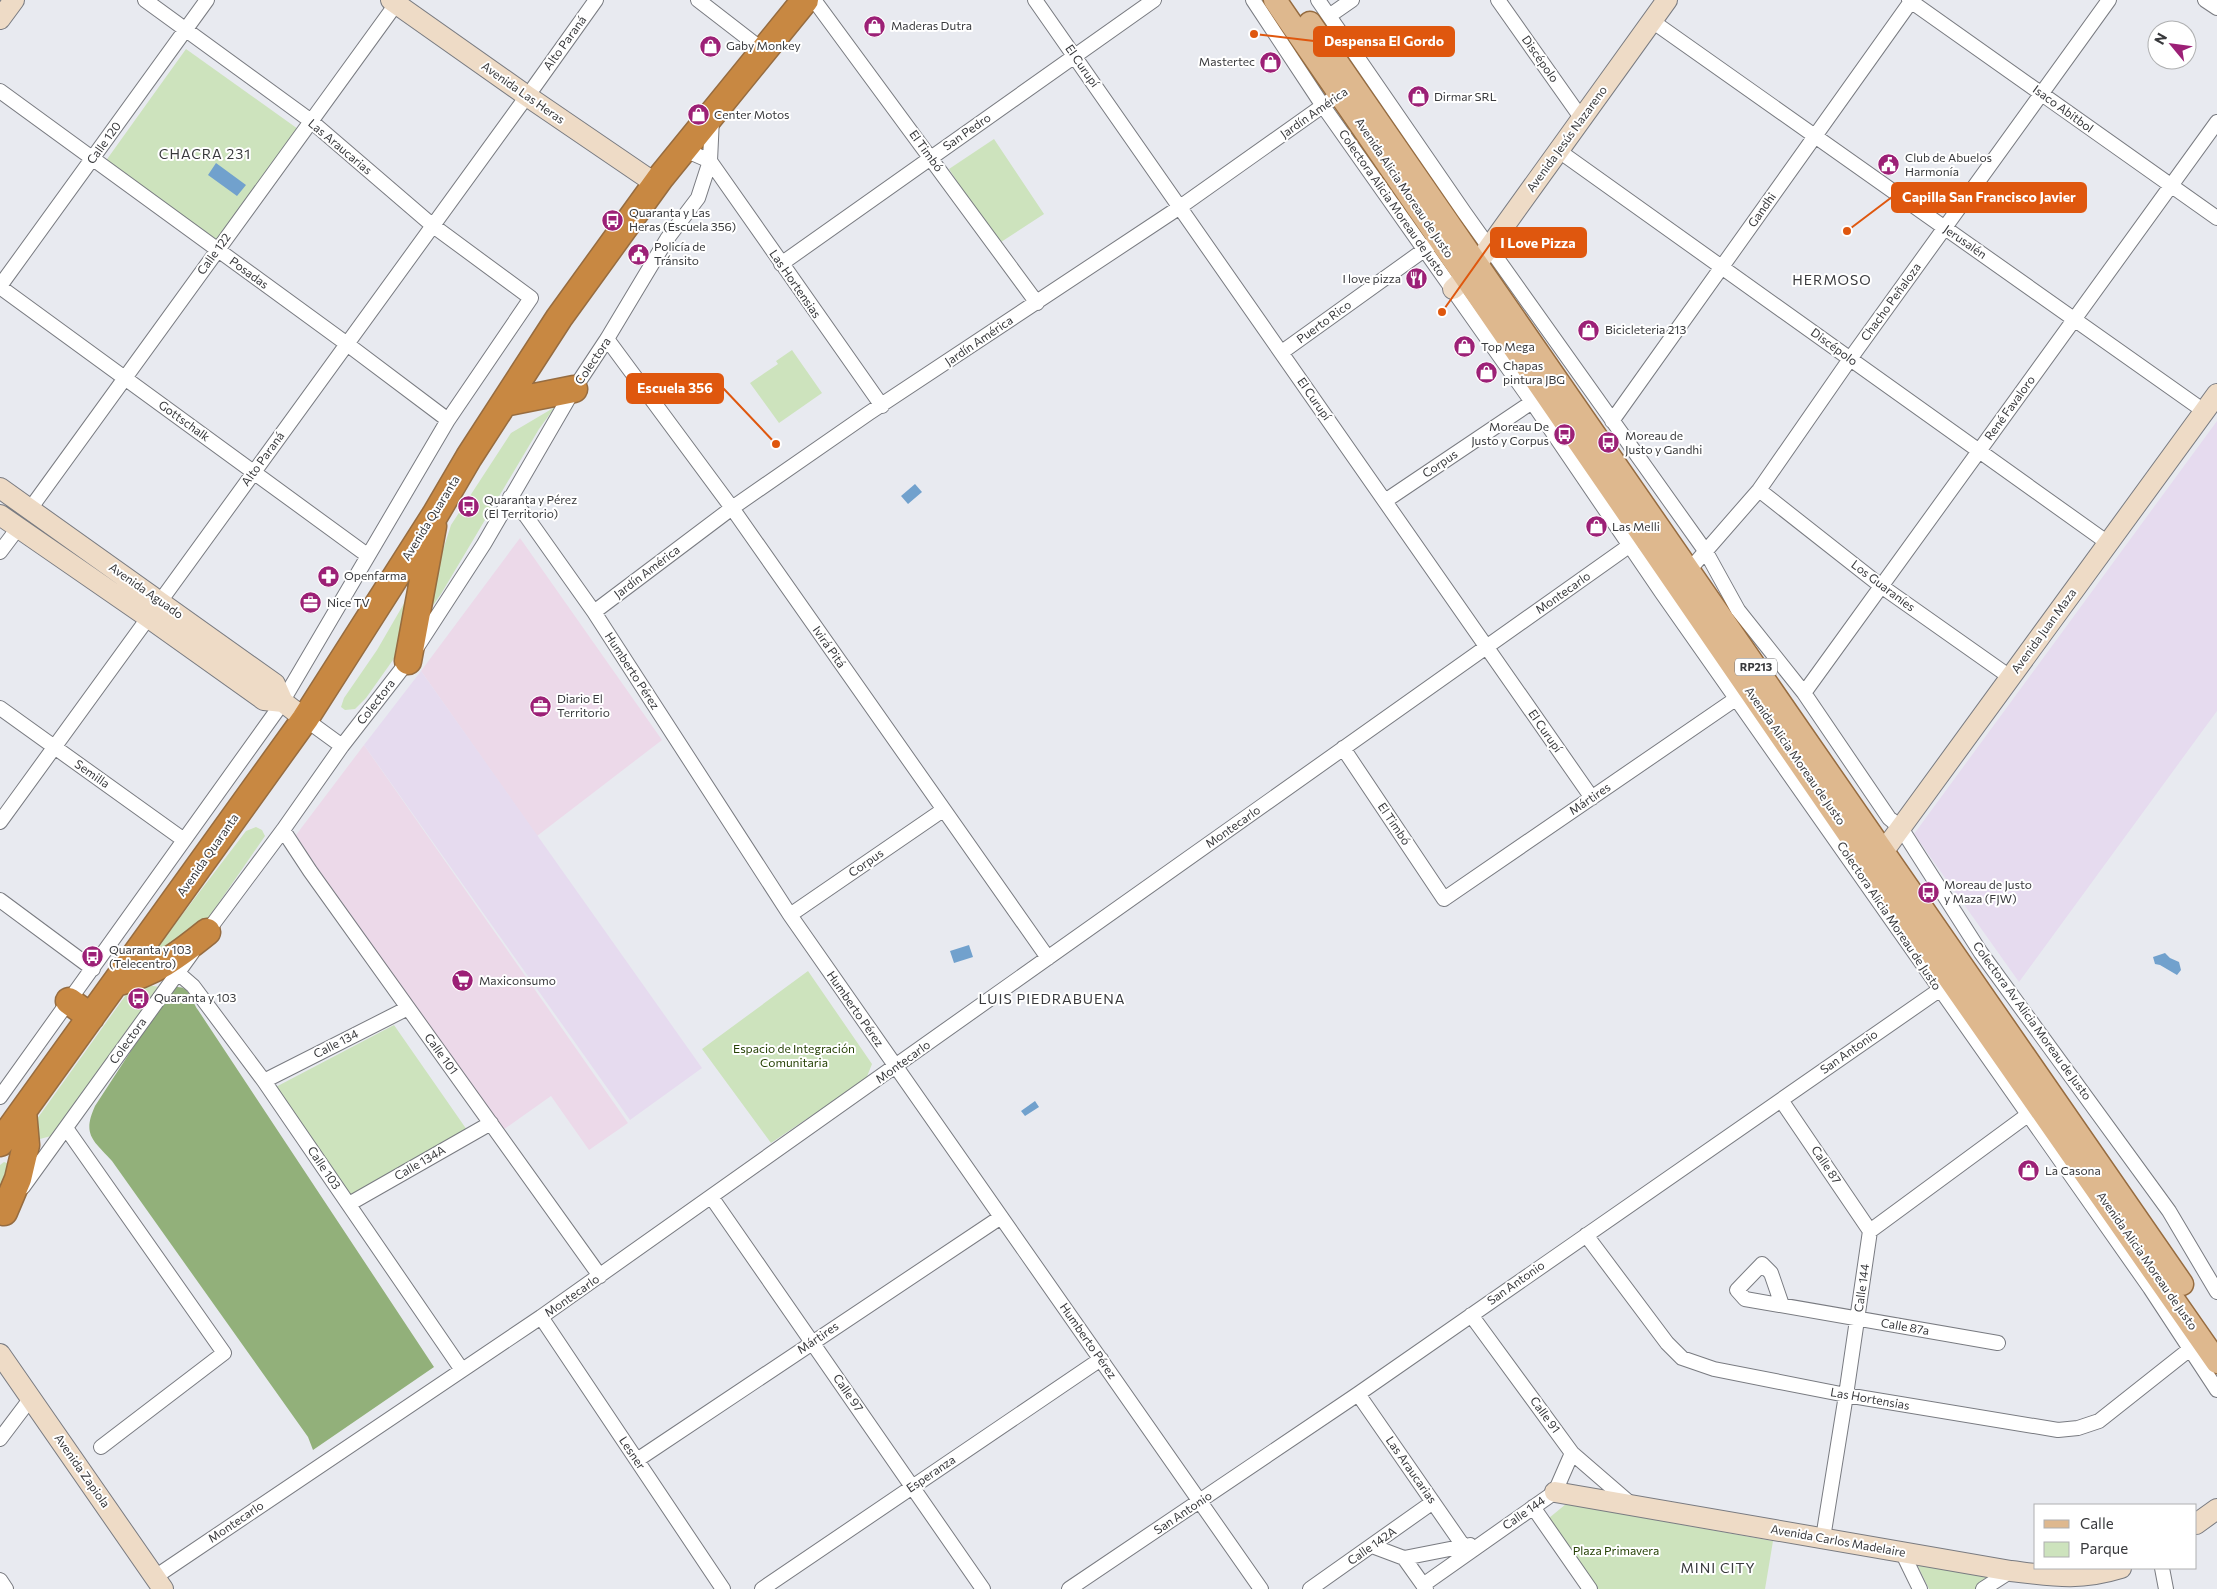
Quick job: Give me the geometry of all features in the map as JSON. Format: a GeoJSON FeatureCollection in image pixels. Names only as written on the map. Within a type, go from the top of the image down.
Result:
{"type":"FeatureCollection","features":[{"type":"Feature","properties":{"kind":"highway","name":"Avenida Quaranta"},"geometry":{"type":"LineString","coordinates":[[0,1143],[305,720],[435,515],[469,457],[559,318],[658,181],[805,0]]}},
{"type":"Feature","properties":{"kind":"highway"},"geometry":{"type":"LineString","coordinates":[[504,403],[574,388]]}},
{"type":"Feature","properties":{"kind":"highway"},"geometry":{"type":"LineString","coordinates":[[408,661],[435,515]]}},
{"type":"Feature","properties":{"kind":"highway"},"geometry":{"type":"LineString","coordinates":[[116,984],[141,976],[165,964],[207,932]]}},
{"type":"Feature","properties":{"kind":"highway"},"geometry":{"type":"LineString","coordinates":[[69,1002],[91,1018]]}},
{"type":"Feature","properties":{"kind":"highway"},"geometry":{"type":"LineString","coordinates":[[2,1215],[18,1179],[26,1146],[23,1111]]}},
{"type":"Feature","properties":{"kind":"main road"},"geometry":{"type":"LineString","coordinates":[[0,19],[14,0]]}},
{"type":"Feature","properties":{"kind":"main road","name":"Avenida Alicia Moreau de Justo"},"geometry":{"type":"LineString","coordinates":[[1275,0],[1346,90],[1471,270],[1677,585],[1878,860],[1955,979],[2217,1362]]}},
{"type":"Feature","properties":{"kind":"main road","name":"Avenida Alicia Moreau de Justo"},"geometry":{"type":"LineString","coordinates":[[1294,0],[1432,244],[1471,270],[1538,397],[1636,541],[1677,585]]}},
{"type":"Feature","properties":{"kind":"main road","name":"Avenida Jesús Nazareno"},"geometry":{"type":"LineString","coordinates":[[1471,270],[1667,0]]}},
{"type":"Feature","properties":{"kind":"main road","name":"Avenida Las Heras"},"geometry":{"type":"LineString","coordinates":[[398,1],[658,181]]}},
{"type":"Feature","properties":{"kind":"main road","name":"Avenida Juan Maza"},"geometry":{"type":"LineString","coordinates":[[1878,860],[2217,394]]}},
{"type":"Feature","properties":{"kind":"main road","name":"Avenida Aguado"},"geometry":{"type":"LineString","coordinates":[[0,488],[275,684],[283,702],[305,720]]}},
{"type":"Feature","properties":{"kind":"main road","name":"Avenida Aguado"},"geometry":{"type":"LineString","coordinates":[[0,515],[264,700],[283,702]]}},
{"type":"Feature","properties":{"kind":"main road","name":"Avenida Alicia Moreau de Justo"},"geometry":{"type":"LineString","coordinates":[[1955,979],[2217,1334]]}},
{"type":"Feature","properties":{"kind":"main road","name":"Avenida Zapiola"},"geometry":{"type":"LineString","coordinates":[[0,1354],[159,1583]]}},
{"type":"Feature","properties":{"kind":"main road","name":"Avenida Carlos Madelaire"},"geometry":{"type":"LineString","coordinates":[[1555,1492],[2010,1571],[2064,1578],[2103,1573],[2117,1569]]}},
{"type":"Feature","properties":{"kind":"main road"},"geometry":{"type":"LineString","coordinates":[[2197,1523],[2217,1509]]}},
{"type":"Feature","properties":{"kind":"street","name":"Las Araucarias"},"geometry":{"type":"LineString","coordinates":[[145,0],[311,121],[432,225],[532,298],[448,420]]}},
{"type":"Feature","properties":{"kind":"street","name":"Calle 120"},"geometry":{"type":"LineString","coordinates":[[0,286],[207,0]]}},
{"type":"Feature","properties":{"kind":"street","name":"Alto Paraná"},"geometry":{"type":"LineString","coordinates":[[0,822],[596,0]]}},
{"type":"Feature","properties":{"kind":"street"},"geometry":{"type":"LineString","coordinates":[[698,0],[764,51]]}},
{"type":"Feature","properties":{"kind":"street","name":"El Timbó"},"geometry":{"type":"LineString","coordinates":[[814,0],[1037,303]]}},
{"type":"Feature","properties":{"kind":"street","name":"El Curupí"},"geometry":{"type":"LineString","coordinates":[[1035,0],[1592,798]]}},
{"type":"Feature","properties":{"kind":"street","name":"San Pedro"},"geometry":{"type":"LineString","coordinates":[[781,264],[1154,0]]}},
{"type":"Feature","properties":{"kind":"street"},"geometry":{"type":"LineString","coordinates":[[1253,0],[1346,90]]}},
{"type":"Feature","properties":{"kind":"street"},"geometry":{"type":"LineString","coordinates":[[1318,0],[1329,16],[1346,90]]}},
{"type":"Feature","properties":{"kind":"street"},"geometry":{"type":"LineString","coordinates":[[1329,16],[1352,0]]}},
{"type":"Feature","properties":{"kind":"street","name":"Discépolo"},"geometry":{"type":"LineString","coordinates":[[1498,0],[1582,119]]}},
{"type":"Feature","properties":{"kind":"street","name":"Isaco Abitbol"},"geometry":{"type":"LineString","coordinates":[[1911,0],[2217,218]]}},
{"type":"Feature","properties":{"kind":"street","name":"Gandhi"},"geometry":{"type":"LineString","coordinates":[[1612,421],[1911,0]]}},
{"type":"Feature","properties":{"kind":"street","name":"Chacho Peñaloza"},"geometry":{"type":"LineString","coordinates":[[1677,585],[1759,490],[1850,359],[2110,0]]}},
{"type":"Feature","properties":{"kind":"street"},"geometry":{"type":"LineString","coordinates":[[2205,0],[2217,8]]}},
{"type":"Feature","properties":{"kind":"street","name":"Calle 122"},"geometry":{"type":"LineString","coordinates":[[30,510],[398,1]]}},
{"type":"Feature","properties":{"kind":"street","name":"Jerusalén"},"geometry":{"type":"LineString","coordinates":[[1652,21],[2204,412]]}},
{"type":"Feature","properties":{"kind":"street","name":"Jardín América"},"geometry":{"type":"LineString","coordinates":[[594,612],[732,508],[1180,207],[1346,90]]}},
{"type":"Feature","properties":{"kind":"street","name":"Posadas"},"geometry":{"type":"LineString","coordinates":[[0,91],[448,420]]}},
{"type":"Feature","properties":{"kind":"street"},"geometry":{"type":"LineString","coordinates":[[685,150],[710,161],[712,116]]}},
{"type":"Feature","properties":{"kind":"street","name":"René Favaloro"},"geometry":{"type":"LineString","coordinates":[[1804,693],[2172,187],[2217,122]]}},
{"type":"Feature","properties":{"kind":"street","name":"Discépolo"},"geometry":{"type":"LineString","coordinates":[[1559,151],[2108,543]]}},
{"type":"Feature","properties":{"kind":"street","name":"Las Hortensias"},"geometry":{"type":"LineString","coordinates":[[710,161],[882,406]]}},
{"type":"Feature","properties":{"kind":"street","name":"Colectora"},"geometry":{"type":"LineString","coordinates":[[2,1215],[207,932],[284,830],[342,746],[408,661],[484,544],[574,388],[607,339],[667,239],[696,202],[710,161]]}},
{"type":"Feature","properties":{"kind":"street","name":"Puerto Rico"},"geometry":{"type":"LineString","coordinates":[[1282,352],[1432,244]]}},
{"type":"Feature","properties":{"kind":"street"},"geometry":{"type":"LineString","coordinates":[[1471,270],[1612,421],[1706,552],[1738,610],[1804,693],[1889,818],[1901,828]]}},
{"type":"Feature","properties":{"kind":"street","name":"Gottschalk"},"geometry":{"type":"LineString","coordinates":[[0,286],[367,555]]}},
{"type":"Feature","properties":{"kind":"street","name":"Ivirá Pitá"},"geometry":{"type":"LineString","coordinates":[[607,339],[732,508],[1048,958]]}},
{"type":"Feature","properties":{"kind":"street","name":"Corpus"},"geometry":{"type":"LineString","coordinates":[[1385,500],[1538,397]]}},
{"type":"Feature","properties":{"kind":"street"},"geometry":{"type":"LineString","coordinates":[[1,1096],[283,702],[367,555],[448,420]]}},
{"type":"Feature","properties":{"kind":"street","name":"Los Guaraníes"},"geometry":{"type":"LineString","coordinates":[[1759,490],[1881,586],[2010,677]]}},
{"type":"Feature","properties":{"kind":"street","name":"Humberto Pérez"},"geometry":{"type":"LineString","coordinates":[[510,497],[594,612],[790,916],[1262,1589]]}},
{"type":"Feature","properties":{"kind":"street"},"geometry":{"type":"LineString","coordinates":[[0,552],[18,528]]}},
{"type":"Feature","properties":{"kind":"street","name":"Montecarlo"},"geometry":{"type":"LineString","coordinates":[[159,1583],[462,1370],[712,1198],[1636,541]]}},
{"type":"Feature","properties":{"kind":"street","name":"Colectora Alicia Moreau de Justo"},"geometry":{"type":"LineString","coordinates":[[1677,585],[1737,698],[1873,890],[1955,979],[2029,1114],[2150,1288],[2217,1390]]}},
{"type":"Feature","properties":{"kind":"street","name":"Mártires"},"geometry":{"type":"LineString","coordinates":[[1444,899],[1737,698]]}},
{"type":"Feature","properties":{"kind":"street","name":"Semilla"},"geometry":{"type":"LineString","coordinates":[[0,708],[184,840]]}},
{"type":"Feature","properties":{"kind":"street"},"geometry":{"type":"LineString","coordinates":[[305,720],[342,746]]}},
{"type":"Feature","properties":{"kind":"street","name":"El Timbó"},"geometry":{"type":"LineString","coordinates":[[1343,748],[1444,899]]}},
{"type":"Feature","properties":{"kind":"street","name":"Corpus"},"geometry":{"type":"LineString","coordinates":[[790,916],[943,810]]}},
{"type":"Feature","properties":{"kind":"street","name":"Colectora Av Alicia Moreau de Justo"},"geometry":{"type":"LineString","coordinates":[[1901,828],[1981,953],[2169,1211],[2217,1292]]}},
{"type":"Feature","properties":{"kind":"street","name":"Calle 101"},"geometry":{"type":"LineString","coordinates":[[284,830],[310,871],[600,1276]]}},
{"type":"Feature","properties":{"kind":"street"},"geometry":{"type":"LineString","coordinates":[[0,900],[93,969]]}},
{"type":"Feature","properties":{"kind":"street","name":"Calle 103"},"geometry":{"type":"LineString","coordinates":[[178,973],[193,986],[264,1081],[462,1370]]}},
{"type":"Feature","properties":{"kind":"street","name":"San Antonio"},"geometry":{"type":"LineString","coordinates":[[1069,1589],[1358,1394],[1955,979]]}},
{"type":"Feature","properties":{"kind":"street","name":"Calle 134"},"geometry":{"type":"LineString","coordinates":[[264,1081],[408,1008]]}},
{"type":"Feature","properties":{"kind":"street","name":"Calle 87"},"geometry":{"type":"LineString","coordinates":[[1781,1100],[1870,1231]]}},
{"type":"Feature","properties":{"kind":"street"},"geometry":{"type":"LineString","coordinates":[[1870,1231],[2029,1114]]}},
{"type":"Feature","properties":{"kind":"street","name":"Calle 134A"},"geometry":{"type":"LineString","coordinates":[[349,1204],[491,1123]]}},
{"type":"Feature","properties":{"kind":"street"},"geometry":{"type":"LineString","coordinates":[[66,1128],[224,1353],[101,1447]]}},
{"type":"Feature","properties":{"kind":"street","name":"Calle 97"},"geometry":{"type":"LineString","coordinates":[[712,1198],[983,1589]]}},
{"type":"Feature","properties":{"kind":"street","name":"Mártires"},"geometry":{"type":"LineString","coordinates":[[637,1460],[1001,1218]]}},
{"type":"Feature","properties":{"kind":"street","name":"Calle 144"},"geometry":{"type":"LineString","coordinates":[[1822,1538],[1846,1395],[1870,1231]]}},
{"type":"Feature","properties":{"kind":"street","name":"Las Hortensias"},"geometry":{"type":"LineString","coordinates":[[1586,1235],[1666,1343],[1682,1358],[1714,1369],[1846,1395],[2058,1430],[2078,1428],[2099,1421],[2190,1349]]}},
{"type":"Feature","properties":{"kind":"street","name":"Calle 87a"},"geometry":{"type":"LineString","coordinates":[[1782,1305],[1998,1343]]}},
{"type":"Feature","properties":{"kind":"street","name":"Calle 91"},"geometry":{"type":"LineString","coordinates":[[1471,1315],[1572,1452],[1631,1505]]}},
{"type":"Feature","properties":{"kind":"street","name":"Lesner"},"geometry":{"type":"LineString","coordinates":[[541,1317],[723,1589]]}},
{"type":"Feature","properties":{"kind":"street","name":"Esperanza"},"geometry":{"type":"LineString","coordinates":[[762,1589],[1101,1359]]}},
{"type":"Feature","properties":{"kind":"street","name":"Las Araucarias"},"geometry":{"type":"LineString","coordinates":[[1358,1394],[1464,1546]]}},
{"type":"Feature","properties":{"kind":"street"},"geometry":{"type":"LineString","coordinates":[[0,1439],[30,1398]]}},
{"type":"Feature","properties":{"kind":"street","name":"Calle 144"},"geometry":{"type":"LineString","coordinates":[[1424,1587],[1482,1542],[1555,1492],[1572,1452]]}},
{"type":"Feature","properties":{"kind":"street","name":"Calle 142A"},"geometry":{"type":"LineString","coordinates":[[1310,1589],[1433,1502]]}},
{"type":"Feature","properties":{"kind":"street"},"geometry":{"type":"LineString","coordinates":[[1533,1507],[1590,1589]]}},
{"type":"Feature","properties":{"kind":"street","name":"Calle 144"},"geometry":{"type":"LineString","coordinates":[[1404,1558],[1482,1542]]}},
{"type":"Feature","properties":{"kind":"street"},"geometry":{"type":"LineString","coordinates":[[1372,1546],[1404,1558],[1424,1587]]}},
{"type":"Feature","properties":{"kind":"street"},"geometry":{"type":"LineString","coordinates":[[1902,1552],[1920,1589]]}},
{"type":"Feature","properties":{"kind":"street"},"geometry":{"type":"LineString","coordinates":[[2162,1569],[2166,1589]]}},
{"type":"Feature","properties":{"kind":"street"},"geometry":{"type":"LineString","coordinates":[[1983,1589],[2010,1571]]}},
{"type":"Feature","properties":{"kind":"street"},"geometry":{"type":"LineString","coordinates":[[0,1580],[6,1589]]}},
{"type":"Feature","properties":{"kind":"shaded area"},"geometry":{"type":"Polygon","coordinates":[[[2217,421],[2217,711],[2019,982],[1914,834],[2217,421]]]}},
{"type":"Feature","properties":{"kind":"shaded area","name":"Diario El Territorio"},"geometry":{"type":"Polygon","coordinates":[[[520,538],[662,740],[537,836],[421,671],[520,538]]]}},
{"type":"Feature","properties":{"kind":"shaded area"},"geometry":{"type":"Polygon","coordinates":[[[421,671],[702,1068],[630,1120],[364,745],[421,671]]]}},
{"type":"Feature","properties":{"kind":"shaded area","name":"Maxiconsumo"},"geometry":{"type":"Polygon","coordinates":[[[364,745],[628,1123],[589,1150],[551,1096],[503,1130],[296,835],[364,745]]]}},
{"type":"Feature","properties":{"kind":"green space"},"geometry":{"type":"Polygon","coordinates":[[[186,49],[298,129],[217,243],[105,162],[186,49]]]}},
{"type":"Feature","properties":{"kind":"green space"},"geometry":{"type":"Polygon","coordinates":[[[994,139],[1044,214],[998,244],[949,169],[994,139]]]}},
{"type":"Feature","properties":{"kind":"green space"},"geometry":{"type":"Polygon","coordinates":[[[792,350],[822,393],[779,423],[750,383],[778,364],[776,361],[792,350]]]}},
{"type":"Feature","properties":{"kind":"green space"},"geometry":{"type":"Polygon","coordinates":[[[555,407],[539,429],[441,594],[431,608],[425,606],[451,525],[511,433],[555,407]]]}},
{"type":"Feature","properties":{"kind":"green space"},"geometry":{"type":"Polygon","coordinates":[[[417,581],[405,643],[366,698],[355,709],[345,710],[341,707],[344,698],[377,650],[417,581]]]}},
{"type":"Feature","properties":{"kind":"green space"},"geometry":{"type":"Polygon","coordinates":[[[256,827],[262,830],[265,836],[198,933],[153,959],[156,949],[246,831],[256,827]]]}},
{"type":"Feature","properties":{"kind":"green space","name":"Espacio de Integración Comunitaria"},"geometry":{"type":"Polygon","coordinates":[[[808,971],[872,1064],[866,1079],[771,1143],[702,1049],[808,971]]]}},
{"type":"Feature","properties":{"kind":"green space"},"geometry":{"type":"Polygon","coordinates":[[[146,985],[160,987],[51,1136],[40,1139],[36,1135],[37,1119],[128,992],[146,985]]]}},
{"type":"Feature","properties":{"kind":"green space"},"geometry":{"type":"Polygon","coordinates":[[[176,987],[181,987],[190,994],[198,1010],[434,1367],[313,1450],[308,1437],[112,1161],[95,1142],[90,1131],[91,1116],[95,1106],[168,994],[176,987]]]}},
{"type":"Feature","properties":{"kind":"green space"},"geometry":{"type":"Polygon","coordinates":[[[394,1025],[467,1130],[348,1207],[270,1090],[394,1025]]]}},
{"type":"Feature","properties":{"kind":"green space"},"geometry":{"type":"Polygon","coordinates":[[[4,1162],[10,1164],[0,1202],[0,1165],[4,1162]]]}},
{"type":"Feature","properties":{"kind":"green space","name":"Plaza Primavera"},"geometry":{"type":"Polygon","coordinates":[[[1566,1504],[1773,1541],[1765,1589],[1597,1589],[1549,1518],[1566,1504]]]}},
{"type":"Feature","properties":{"kind":"green space"},"geometry":{"type":"Polygon","coordinates":[[[1913,1556],[2003,1573],[1980,1589],[1929,1589],[1913,1556]]]}},
{"type":"Feature","properties":{"kind":"water"},"geometry":{"type":"Polygon","coordinates":[[[216,163],[246,185],[237,196],[208,175],[216,163]]]}},
{"type":"Feature","properties":{"kind":"water"},"geometry":{"type":"Polygon","coordinates":[[[915,484],[922,492],[908,504],[901,496],[915,484]]]}},
{"type":"Feature","properties":{"kind":"water"},"geometry":{"type":"Polygon","coordinates":[[[969,945],[973,957],[954,963],[950,951],[969,945]]]}},
{"type":"Feature","properties":{"kind":"water"},"geometry":{"type":"Polygon","coordinates":[[[2165,953],[2170,958],[2179,962],[2181,970],[2177,975],[2155,964],[2153,957],[2165,953]]]}},
{"type":"Feature","properties":{"kind":"water"},"geometry":{"type":"Polygon","coordinates":[[[1035,1101],[1039,1107],[1025,1116],[1021,1111],[1035,1101]]]}},
{"type":"Feature","properties":{"kind":"place","name":"Maderas Dutra"},"geometry":{"type":"Point","coordinates":[875,26]}},
{"type":"Feature","properties":{"kind":"place","name":"Despensa El Gordo"},"geometry":{"type":"Point","coordinates":[1254,34]}},
{"type":"Feature","properties":{"kind":"place","name":"Gaby Monkey"},"geometry":{"type":"Point","coordinates":[710,46]}},
{"type":"Feature","properties":{"kind":"place","name":"Mastertec"},"geometry":{"type":"Point","coordinates":[1271,62]}},
{"type":"Feature","properties":{"kind":"place","name":"Dirmar SRL"},"geometry":{"type":"Point","coordinates":[1418,97]}},
{"type":"Feature","properties":{"kind":"place","name":"Center Motos"},"geometry":{"type":"Point","coordinates":[698,115]}},
{"type":"Feature","properties":{"kind":"place","name":"Club de Abuelos Harmonía"},"geometry":{"type":"Point","coordinates":[1889,165]}},
{"type":"Feature","properties":{"kind":"place","name":"Quaranta y Las Heras (Escuela 356)"},"geometry":{"type":"Point","coordinates":[613,220]}},
{"type":"Feature","properties":{"kind":"place","name":"Capilla San Francisco Javier"},"geometry":{"type":"Point","coordinates":[1847,231]}},
{"type":"Feature","properties":{"kind":"place","name":"Policía de Tránsito"},"geometry":{"type":"Point","coordinates":[638,254]}},
{"type":"Feature","properties":{"kind":"place","name":"I love pizza"},"geometry":{"type":"Point","coordinates":[1417,279]}},
{"type":"Feature","properties":{"kind":"place","name":"I Love Pizza"},"geometry":{"type":"Point","coordinates":[1442,312]}},
{"type":"Feature","properties":{"kind":"place","name":"Bicicleteria 213"},"geometry":{"type":"Point","coordinates":[1589,330]}},
{"type":"Feature","properties":{"kind":"place","name":"Top Mega"},"geometry":{"type":"Point","coordinates":[1465,347]}},
{"type":"Feature","properties":{"kind":"place","name":"Chapas pintura JBG"},"geometry":{"type":"Point","coordinates":[1487,373]}},
{"type":"Feature","properties":{"kind":"place","name":"Moreau De Justo y Corpus"},"geometry":{"type":"Point","coordinates":[1565,434]}},
{"type":"Feature","properties":{"kind":"place","name":"Moreau de Justo y Gandhi"},"geometry":{"type":"Point","coordinates":[1609,443]}},
{"type":"Feature","properties":{"kind":"place","name":"Escuela 356"},"geometry":{"type":"Point","coordinates":[776,444]}},
{"type":"Feature","properties":{"kind":"place","name":"Quaranta y Pérez (El Territorio)"},"geometry":{"type":"Point","coordinates":[468,507]}},
{"type":"Feature","properties":{"kind":"place","name":"Las Melli"},"geometry":{"type":"Point","coordinates":[1596,527]}},
{"type":"Feature","properties":{"kind":"place","name":"Openfarma"},"geometry":{"type":"Point","coordinates":[328,576]}},
{"type":"Feature","properties":{"kind":"place","name":"Nice TV"},"geometry":{"type":"Point","coordinates":[311,603]}},
{"type":"Feature","properties":{"kind":"place","name":"Diario El Territorio"},"geometry":{"type":"Point","coordinates":[541,706]}},
{"type":"Feature","properties":{"kind":"place","name":"Moreau de Justo y Maza (FJW)"},"geometry":{"type":"Point","coordinates":[1928,892]}},
{"type":"Feature","properties":{"kind":"place","name":"Quaranta y 103 (Telecentro)"},"geometry":{"type":"Point","coordinates":[93,957]}},
{"type":"Feature","properties":{"kind":"place","name":"Maxiconsumo"},"geometry":{"type":"Point","coordinates":[463,981]}},
{"type":"Feature","properties":{"kind":"place","name":"Quaranta y 103"},"geometry":{"type":"Point","coordinates":[138,998]}},
{"type":"Feature","properties":{"kind":"place","name":"La Casona"},"geometry":{"type":"Point","coordinates":[2029,1171]}},
{"type":"Feature","properties":{"kind":"district","name":"CHACRA 231"},"geometry":{"type":"Point","coordinates":[205,154]}},
{"type":"Feature","properties":{"kind":"district","name":"HERMOSO"},"geometry":{"type":"Point","coordinates":[1832,280]}},
{"type":"Feature","properties":{"kind":"district","name":"LUIS PIEDRABUENA"},"geometry":{"type":"Point","coordinates":[1052,999]}},
{"type":"Feature","properties":{"kind":"district","name":"MINI CITY"},"geometry":{"type":"Point","coordinates":[1718,1568]}}]}
